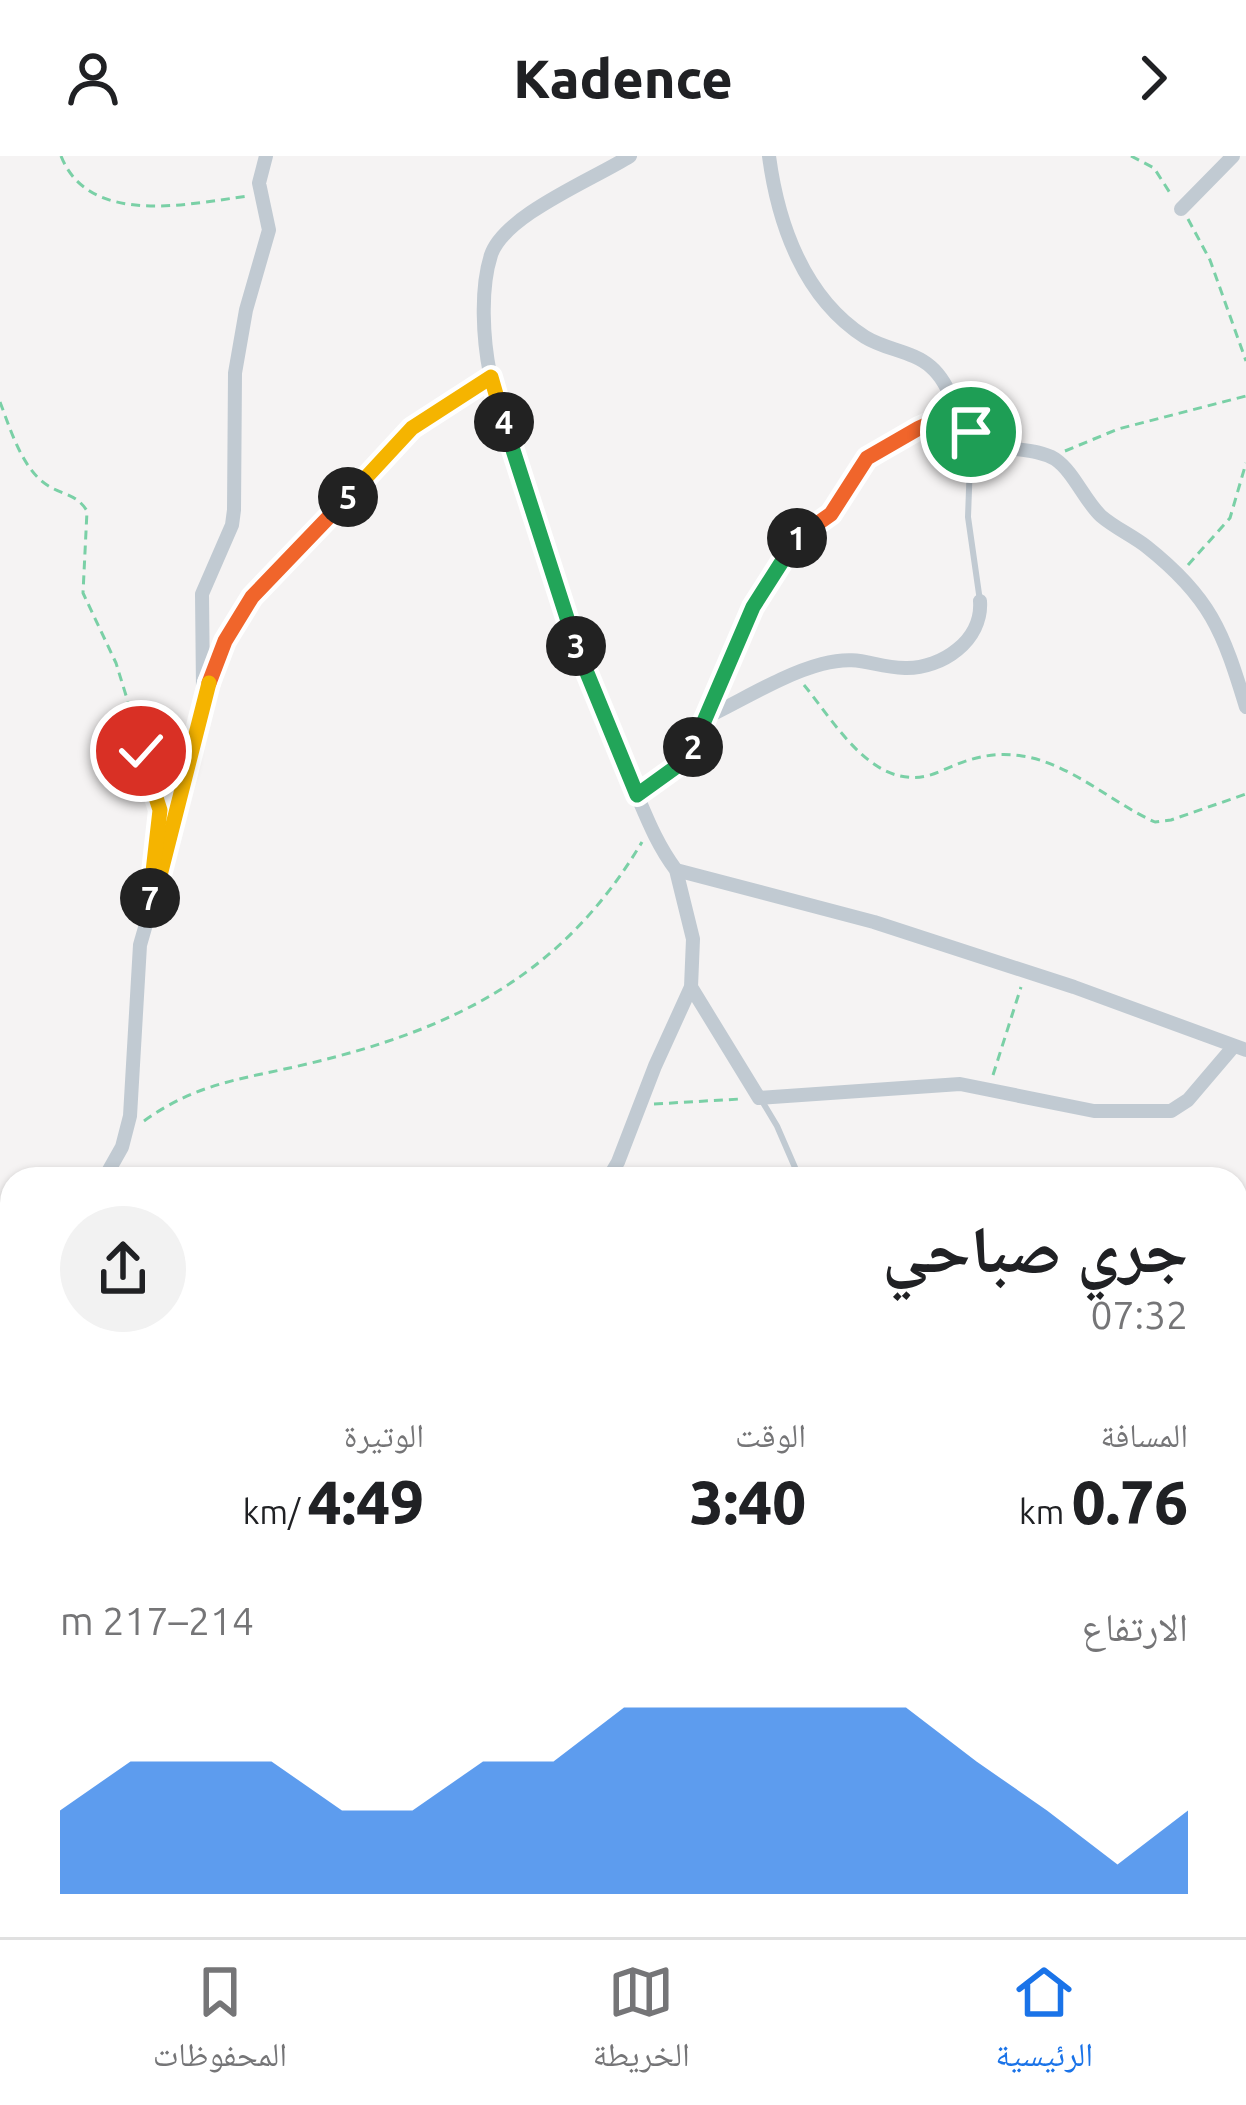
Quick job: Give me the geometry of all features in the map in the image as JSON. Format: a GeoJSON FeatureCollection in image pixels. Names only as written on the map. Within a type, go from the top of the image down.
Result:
{"type":"FeatureCollection","features":[{"type":"Feature","properties":{"kind":"street"},"geometry":{"type":"LineString","coordinates":[[204,696],[202,594],[232,525],[237,357],[269,230],[260,194],[266,156]]}},
{"type":"Feature","properties":{"kind":"street"},"geometry":{"type":"LineString","coordinates":[[613,1167],[691,987],[693,939],[676,870],[650,830],[567,621],[491,377],[485,313],[491,252],[520,220],[630,156]]}},
{"type":"Feature","properties":{"kind":"street"},"geometry":{"type":"LineString","coordinates":[[769,156],[784,227],[818,291],[837,315],[868,338],[929,365],[971,432],[985,442],[1053,458],[1104,519],[1146,546],[1178,575],[1210,609],[1246,706]]}},
{"type":"Feature","properties":{"kind":"street"},"geometry":{"type":"LineString","coordinates":[[1181,209],[1233,156]]}},
{"type":"Feature","properties":{"kind":"street"},"geometry":{"type":"LineString","coordinates":[[110,1167],[128,1132],[137,957],[176,820],[204,696],[237,618],[389,449],[412,428],[491,377]]}},
{"type":"Feature","properties":{"kind":"street"},"geometry":{"type":"LineString","coordinates":[[637,795],[687,756],[710,715],[753,607],[793,542],[831,514],[867,458],[957,411]]}},
{"type":"Feature","properties":{"kind":"street"},"geometry":{"type":"LineString","coordinates":[[710,715],[795,674],[837,660],[860,659],[904,668],[938,661],[968,640],[980,620],[980,601]]}},
{"type":"Feature","properties":{"kind":"street"},"geometry":{"type":"LineString","coordinates":[[676,870],[874,922],[1240,1048],[1171,1111],[1094,1111],[960,1084],[760,1098],[691,987]]}},
{"type":"Feature","properties":{"kind":"lane"},"geometry":{"type":"LineString","coordinates":[[971,432],[968,517],[980,601]]}},
{"type":"Feature","properties":{"kind":"lane"},"geometry":{"type":"LineString","coordinates":[[760,1098],[795,1167]]}},
{"type":"Feature","properties":{"kind":"path"},"geometry":{"type":"LineString","coordinates":[[61,156],[77,183],[93,196],[124,204],[260,194]]}},
{"type":"Feature","properties":{"kind":"path"},"geometry":{"type":"LineString","coordinates":[[1131,156],[1154,168],[1202,242],[1246,361]]}},
{"type":"Feature","properties":{"kind":"path"},"geometry":{"type":"LineString","coordinates":[[1053,458],[1118,429],[1246,396]]}},
{"type":"Feature","properties":{"kind":"path"},"geometry":{"type":"LineString","coordinates":[[0,402],[32,469],[46,485],[75,497],[87,511],[82,593],[116,663],[158,796],[159,825]]}},
{"type":"Feature","properties":{"kind":"path"},"geometry":{"type":"LineString","coordinates":[[1178,575],[1230,518],[1246,464]]}},
{"type":"Feature","properties":{"kind":"path"},"geometry":{"type":"LineString","coordinates":[[795,674],[868,761],[889,775],[935,773],[981,755],[1027,756],[1155,822],[1246,794]]}},
{"type":"Feature","properties":{"kind":"path"},"geometry":{"type":"LineString","coordinates":[[128,1132],[166,1104],[207,1085],[387,1042],[500,992],[564,942],[650,830]]}},
{"type":"Feature","properties":{"kind":"path"},"geometry":{"type":"LineString","coordinates":[[988,1088],[1026,972]]}},
{"type":"Feature","properties":{"kind":"path"},"geometry":{"type":"LineString","coordinates":[[640,1104],[760,1098]]}},
{"type":"Feature","properties":{"kind":"route"},"geometry":{"type":"LineString","coordinates":[[141,751],[160,810],[152,904],[204,696],[237,618],[389,449],[412,428],[491,377],[567,621],[637,795],[676,767],[696,744],[753,607],[784,555],[803,532],[831,514],[867,458],[957,411],[971,432]]}}]}
